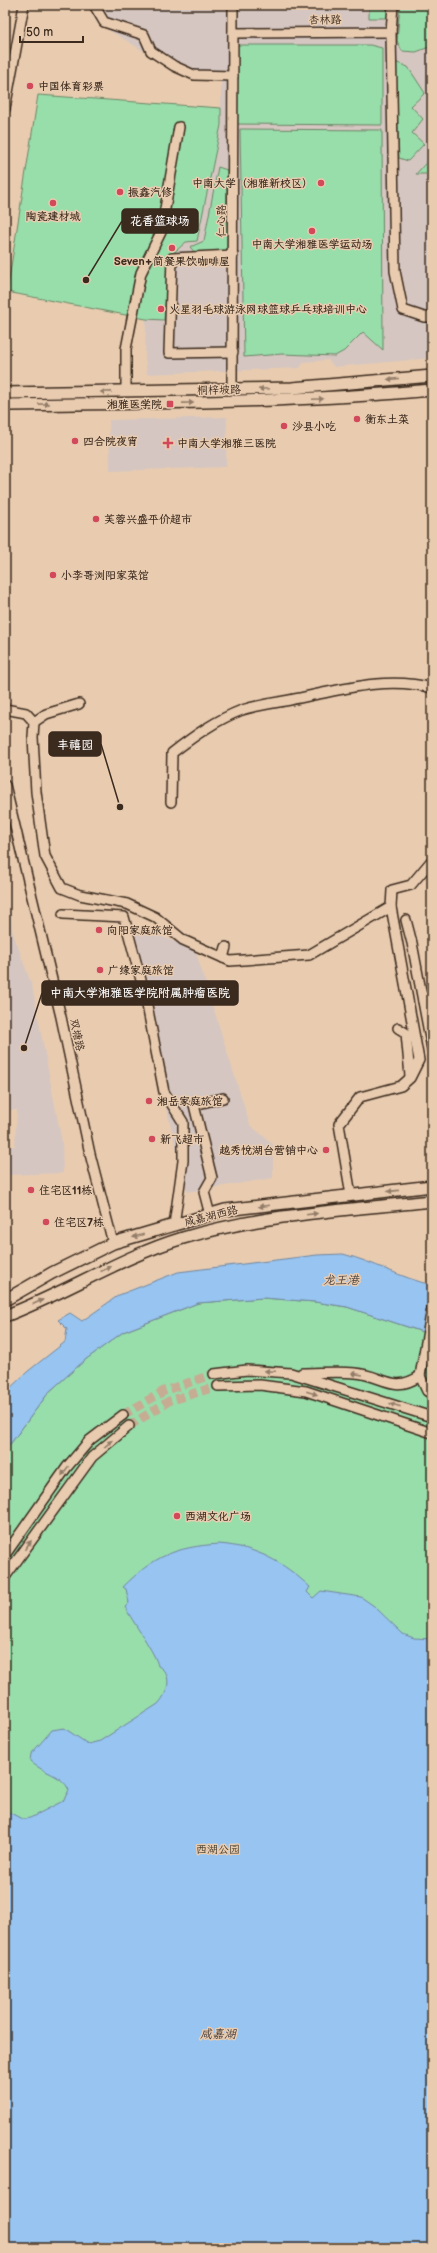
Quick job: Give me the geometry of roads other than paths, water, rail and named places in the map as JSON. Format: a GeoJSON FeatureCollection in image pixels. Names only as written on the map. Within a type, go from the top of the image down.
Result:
{"type":"FeatureCollection","features":[{"type":"Feature","properties":{"kind":"main road","name":"桐梓坡路"},"geometry":{"type":"LineString","coordinates":[[5,393],[292,388],[432,376]]}},
{"type":"Feature","properties":{"kind":"main road","name":"桐梓坡路"},"geometry":{"type":"LineString","coordinates":[[5,405],[170,404],[316,399],[432,390]]}},
{"type":"Feature","properties":{"kind":"main road","name":"咸嘉湖西路"},"geometry":{"type":"LineString","coordinates":[[5,1300],[52,1273],[113,1243],[225,1210],[432,1186]]}},
{"type":"Feature","properties":{"kind":"main road","name":"咸嘉湖西路"},"geometry":{"type":"LineString","coordinates":[[5,1316],[40,1301],[98,1272],[182,1238],[228,1227],[279,1218],[432,1201]]}},
{"type":"Feature","properties":{"kind":"street"},"geometry":{"type":"LineString","coordinates":[[5,109],[8,82],[24,5]]}},
{"type":"Feature","properties":{"kind":"street"},"geometry":{"type":"LineString","coordinates":[[94,5],[104,22],[144,34],[150,51],[174,66],[194,75],[233,76]]}},
{"type":"Feature","properties":{"kind":"street","name":"仁心路"},"geometry":{"type":"LineString","coordinates":[[232,390],[233,5]]}},
{"type":"Feature","properties":{"kind":"street"},"geometry":{"type":"LineString","coordinates":[[393,5],[391,32],[395,271],[403,310],[424,317],[432,317]]}},
{"type":"Feature","properties":{"kind":"street","name":"杏林路"},"geometry":{"type":"LineString","coordinates":[[233,33],[391,32]]}},
{"type":"Feature","properties":{"kind":"street"},"geometry":{"type":"LineString","coordinates":[[126,391],[126,349],[141,273],[162,232],[178,127]]}},
{"type":"Feature","properties":{"kind":"street"},"geometry":{"type":"LineString","coordinates":[[233,255],[172,258],[169,353],[233,352]]}},
{"type":"Feature","properties":{"kind":"street"},"geometry":{"type":"LineString","coordinates":[[171,802],[172,753],[199,732],[243,710],[361,686],[397,683],[416,684],[432,688]]}},
{"type":"Feature","properties":{"kind":"street"},"geometry":{"type":"LineString","coordinates":[[34,722],[46,714],[79,704]]}},
{"type":"Feature","properties":{"kind":"street"},"geometry":{"type":"LineString","coordinates":[[5,708],[26,713],[34,722],[33,737],[36,792],[45,856],[62,888],[80,895],[127,904],[155,917],[183,940],[230,960],[309,955],[391,907]]}},
{"type":"Feature","properties":{"kind":"street","name":"双塘路"},"geometry":{"type":"LineString","coordinates":[[5,785],[61,1017],[90,1154],[113,1243]]}},
{"type":"Feature","properties":{"kind":"street"},"geometry":{"type":"LineString","coordinates":[[351,1196],[339,1124],[360,1097],[401,1086],[410,1078],[419,1060],[391,907],[392,890],[411,885],[432,860]]}},
{"type":"Feature","properties":{"kind":"street"},"geometry":{"type":"LineString","coordinates":[[63,914],[124,917],[145,995],[164,1092],[183,1122],[184,1161],[174,1225]]}},
{"type":"Feature","properties":{"kind":"street"},"geometry":{"type":"LineString","coordinates":[[406,920],[432,1049]]}},
{"type":"Feature","properties":{"kind":"street"},"geometry":{"type":"LineString","coordinates":[[223,958],[226,948]]}},
{"type":"Feature","properties":{"kind":"street"},"geometry":{"type":"LineString","coordinates":[[423,1001],[432,993]]}},
{"type":"Feature","properties":{"kind":"street"},"geometry":{"type":"LineString","coordinates":[[398,1028],[406,1033],[410,1078]]}},
{"type":"Feature","properties":{"kind":"street"},"geometry":{"type":"LineString","coordinates":[[210,1215],[204,1192],[212,1178],[194,1105],[223,1098]]}},
{"type":"Feature","properties":{"kind":"street"},"geometry":{"type":"LineString","coordinates":[[432,1308],[420,1376],[427,1391],[432,1394]]}},
{"type":"Feature","properties":{"kind":"street"},"geometry":{"type":"LineString","coordinates":[[214,1374],[247,1370],[291,1373],[356,1373],[397,1384],[408,1384],[420,1376]]}},
{"type":"Feature","properties":{"kind":"street"},"geometry":{"type":"LineString","coordinates":[[291,1373],[432,1417]]}},
{"type":"Feature","properties":{"kind":"street"},"geometry":{"type":"LineString","coordinates":[[218,1386],[260,1385],[306,1391],[432,1432]]}},
{"type":"Feature","properties":{"kind":"street"},"geometry":{"type":"LineString","coordinates":[[5,1555],[72,1461],[90,1440],[123,1415]]}},
{"type":"Feature","properties":{"kind":"street"},"geometry":{"type":"LineString","coordinates":[[5,1577],[92,1458],[129,1426]]}},
{"type":"Feature","properties":{"kind":"water","name":"龙王港"},"geometry":{"type":"Polygon","coordinates":[[[343,1254],[432,1285],[432,1335],[347,1307],[315,1302],[263,1298],[198,1303],[123,1332],[85,1360],[49,1392],[5,1451],[5,1393],[27,1372],[65,1342],[67,1329],[58,1320],[70,1313],[82,1321],[119,1295],[178,1272],[317,1255],[343,1254]]]}},
{"type":"Feature","properties":{"kind":"water","name":"咸嘉湖"},"geometry":{"type":"Polygon","coordinates":[[[219,1544],[245,1548],[269,1557],[290,1570],[310,1587],[307,1592],[313,1598],[321,1591],[361,1597],[374,1606],[403,1634],[414,1638],[432,1639],[432,2248],[5,2248],[5,1810],[22,1819],[30,1818],[63,1801],[69,1790],[62,1780],[30,1761],[31,1754],[52,1730],[64,1728],[88,1744],[100,1741],[162,1700],[167,1690],[168,1679],[163,1670],[158,1666],[153,1654],[125,1607],[129,1603],[126,1589],[123,1587],[134,1576],[166,1555],[204,1545],[219,1544]]]}},
{"type":"Feature","properties":{"kind":"tunnel"},"geometry":{"type":"LineString","coordinates":[[123,1415],[164,1391],[214,1374]]}},
{"type":"Feature","properties":{"kind":"tunnel"},"geometry":{"type":"LineString","coordinates":[[129,1426],[169,1401],[218,1386]]}},
{"type":"Feature","properties":{"kind":"place","name":"中国体育彩票"},"geometry":{"type":"Point","coordinates":[30,86]}},
{"type":"Feature","properties":{"kind":"place","name":"中南大学（湘雅新校区）"},"geometry":{"type":"Point","coordinates":[321,183]}},
{"type":"Feature","properties":{"kind":"place","name":"振鑫汽修"},"geometry":{"type":"Point","coordinates":[120,192]}},
{"type":"Feature","properties":{"kind":"place","name":"陶瓷建材城"},"geometry":{"type":"Point","coordinates":[53,203]}},
{"type":"Feature","properties":{"kind":"place","name":"中南大学湘雅医学运动场"},"geometry":{"type":"Point","coordinates":[312,231]}},
{"type":"Feature","properties":{"kind":"place","name":"Seven+简餐果饮咖啡屋"},"geometry":{"type":"Point","coordinates":[172,248]}},
{"type":"Feature","properties":{"kind":"place","name":"花香篮球场"},"geometry":{"type":"Point","coordinates":[86,280]}},
{"type":"Feature","properties":{"kind":"place","name":"火星羽毛球游泳网球篮球乒乓球培训中心"},"geometry":{"type":"Point","coordinates":[161,309]}},
{"type":"Feature","properties":{"kind":"place","name":"湘雅医学院"},"geometry":{"type":"Point","coordinates":[170,404]}},
{"type":"Feature","properties":{"kind":"place","name":"衡东土菜"},"geometry":{"type":"Point","coordinates":[357,419]}},
{"type":"Feature","properties":{"kind":"place","name":"沙县小吃"},"geometry":{"type":"Point","coordinates":[284,426]}},
{"type":"Feature","properties":{"kind":"place","name":"四合院夜宵"},"geometry":{"type":"Point","coordinates":[75,441]}},
{"type":"Feature","properties":{"kind":"place","name":"中南大学湘雅三医院"},"geometry":{"type":"Point","coordinates":[168,443]}},
{"type":"Feature","properties":{"kind":"place","name":"芙蓉兴盛平价超市"},"geometry":{"type":"Point","coordinates":[96,519]}},
{"type":"Feature","properties":{"kind":"place","name":"小李哥浏阳家菜馆"},"geometry":{"type":"Point","coordinates":[53,575]}},
{"type":"Feature","properties":{"kind":"place","name":"丰禧园"},"geometry":{"type":"Point","coordinates":[120,807]}},
{"type":"Feature","properties":{"kind":"place","name":"向阳家庭旅馆"},"geometry":{"type":"Point","coordinates":[99,930]}},
{"type":"Feature","properties":{"kind":"place","name":"广缘家庭旅馆"},"geometry":{"type":"Point","coordinates":[100,970]}},
{"type":"Feature","properties":{"kind":"place","name":"中南大学湘雅医学院附属肿瘤医院"},"geometry":{"type":"Point","coordinates":[24,1048]}},
{"type":"Feature","properties":{"kind":"place","name":"湘岳家庭旅馆"},"geometry":{"type":"Point","coordinates":[149,1101]}},
{"type":"Feature","properties":{"kind":"place","name":"新飞超市"},"geometry":{"type":"Point","coordinates":[152,1139]}},
{"type":"Feature","properties":{"kind":"place","name":"越秀悦湖台营销中心"},"geometry":{"type":"Point","coordinates":[326,1150]}},
{"type":"Feature","properties":{"kind":"place","name":"住宅区11栋"},"geometry":{"type":"Point","coordinates":[31,1190]}},
{"type":"Feature","properties":{"kind":"place","name":"住宅区7栋"},"geometry":{"type":"Point","coordinates":[46,1222]}},
{"type":"Feature","properties":{"kind":"place","name":"西湖文化广场"},"geometry":{"type":"Point","coordinates":[177,1516]}},
{"type":"Feature","properties":{"kind":"park label","name":"西湖公园"},"geometry":{"type":"Point","coordinates":[218,1849]}}]}
